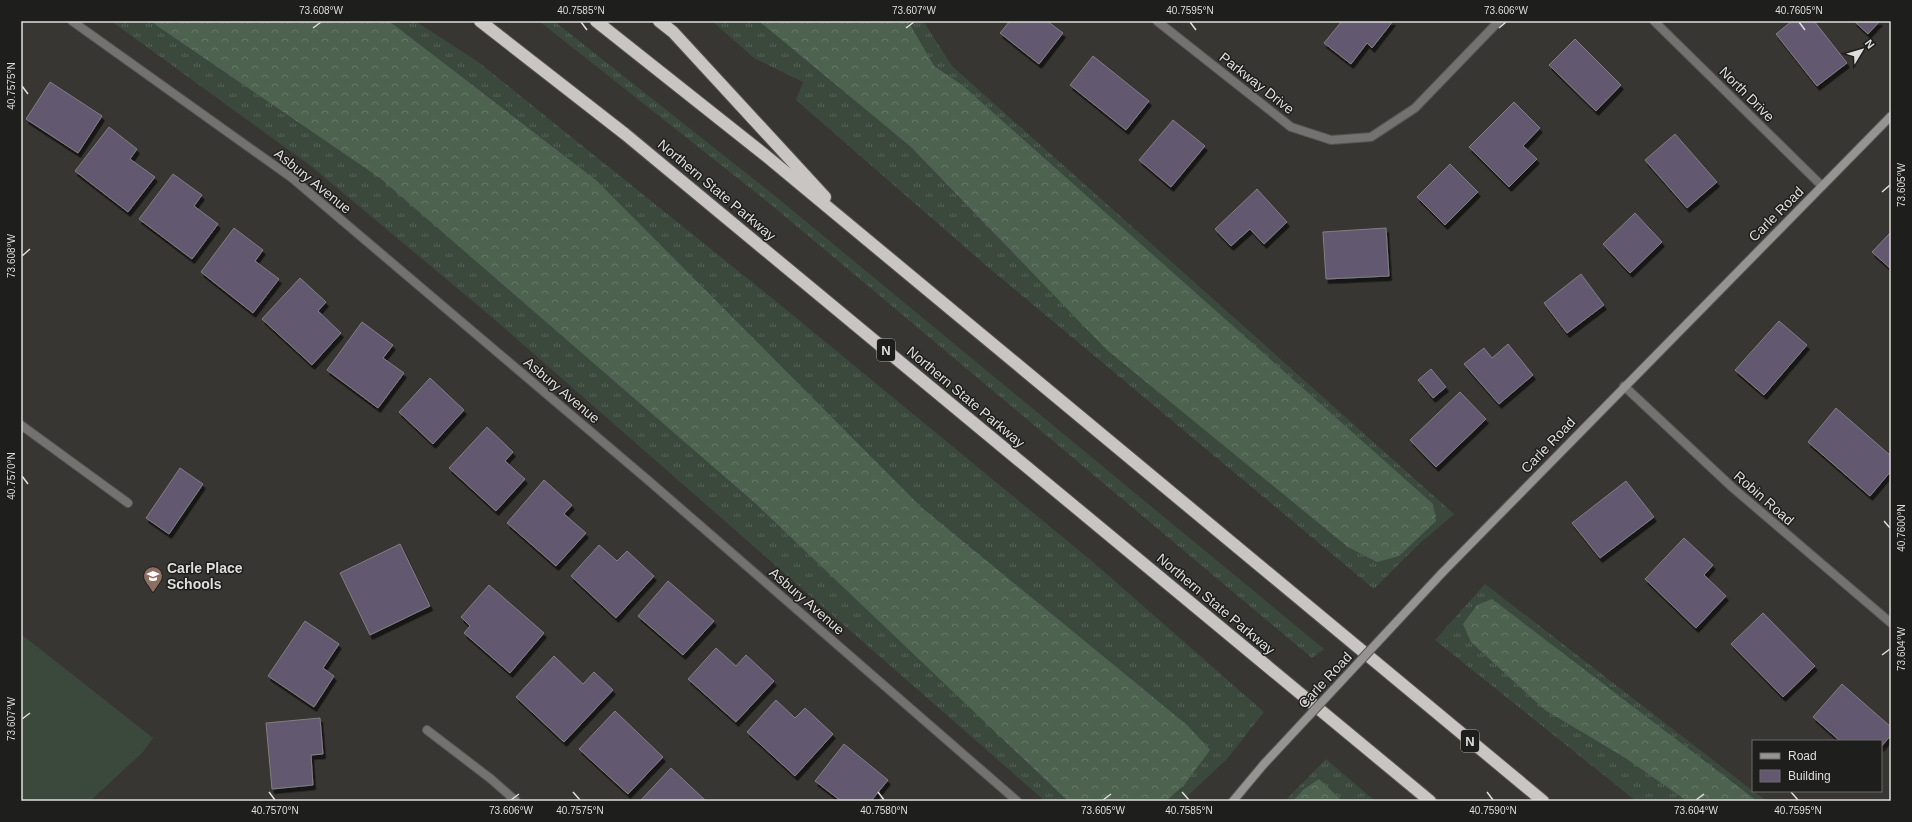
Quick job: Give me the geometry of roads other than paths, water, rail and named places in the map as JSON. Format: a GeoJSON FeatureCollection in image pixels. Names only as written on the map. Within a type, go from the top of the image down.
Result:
{"type":"FeatureCollection","features":[{"type":"Feature","properties":{"kind":"highway","name":"Northern State Parkway"},"geometry":{"type":"LineString","coordinates":[[480,21],[625,134],[1430,801]]}},
{"type":"Feature","properties":{"kind":"highway","name":"N"},"geometry":{"type":"LineString","coordinates":[[596,21],[765,155],[1543,801]]}},
{"type":"Feature","properties":{"kind":"highway"},"geometry":{"type":"LineString","coordinates":[[659,21],[673,32],[857,231]]}},
{"type":"Feature","properties":{"kind":"street","name":"Asbury Avenue"},"geometry":{"type":"LineString","coordinates":[[72,21],[292,178],[649,481],[1017,801]]}},
{"type":"Feature","properties":{"kind":"street","name":"Parkway Drive"},"geometry":{"type":"LineString","coordinates":[[1157,21],[1291,127],[1331,140],[1371,137],[1415,108],[1499,21]]}},
{"type":"Feature","properties":{"kind":"street","name":"North Drive"},"geometry":{"type":"LineString","coordinates":[[1654,21],[1822,186]]}},
{"type":"Feature","properties":{"kind":"street","name":"Carle Road"},"geometry":{"type":"LineString","coordinates":[[1233,801],[1264,764],[1442,573],[1624,386],[1891,116]]}},
{"type":"Feature","properties":{"kind":"street","name":"Robin Road"},"geometry":{"type":"LineString","coordinates":[[1624,386],[1733,488],[1891,623]]}},
{"type":"Feature","properties":{"kind":"street"},"geometry":{"type":"LineString","coordinates":[[21,425],[128,503]]}},
{"type":"Feature","properties":{"kind":"street"},"geometry":{"type":"LineString","coordinates":[[427,730],[491,779],[516,801]]}},
{"type":"Feature","properties":{"kind":"place","name":"Carle Place Schools"},"geometry":{"type":"Point","coordinates":[153,593]}}]}
